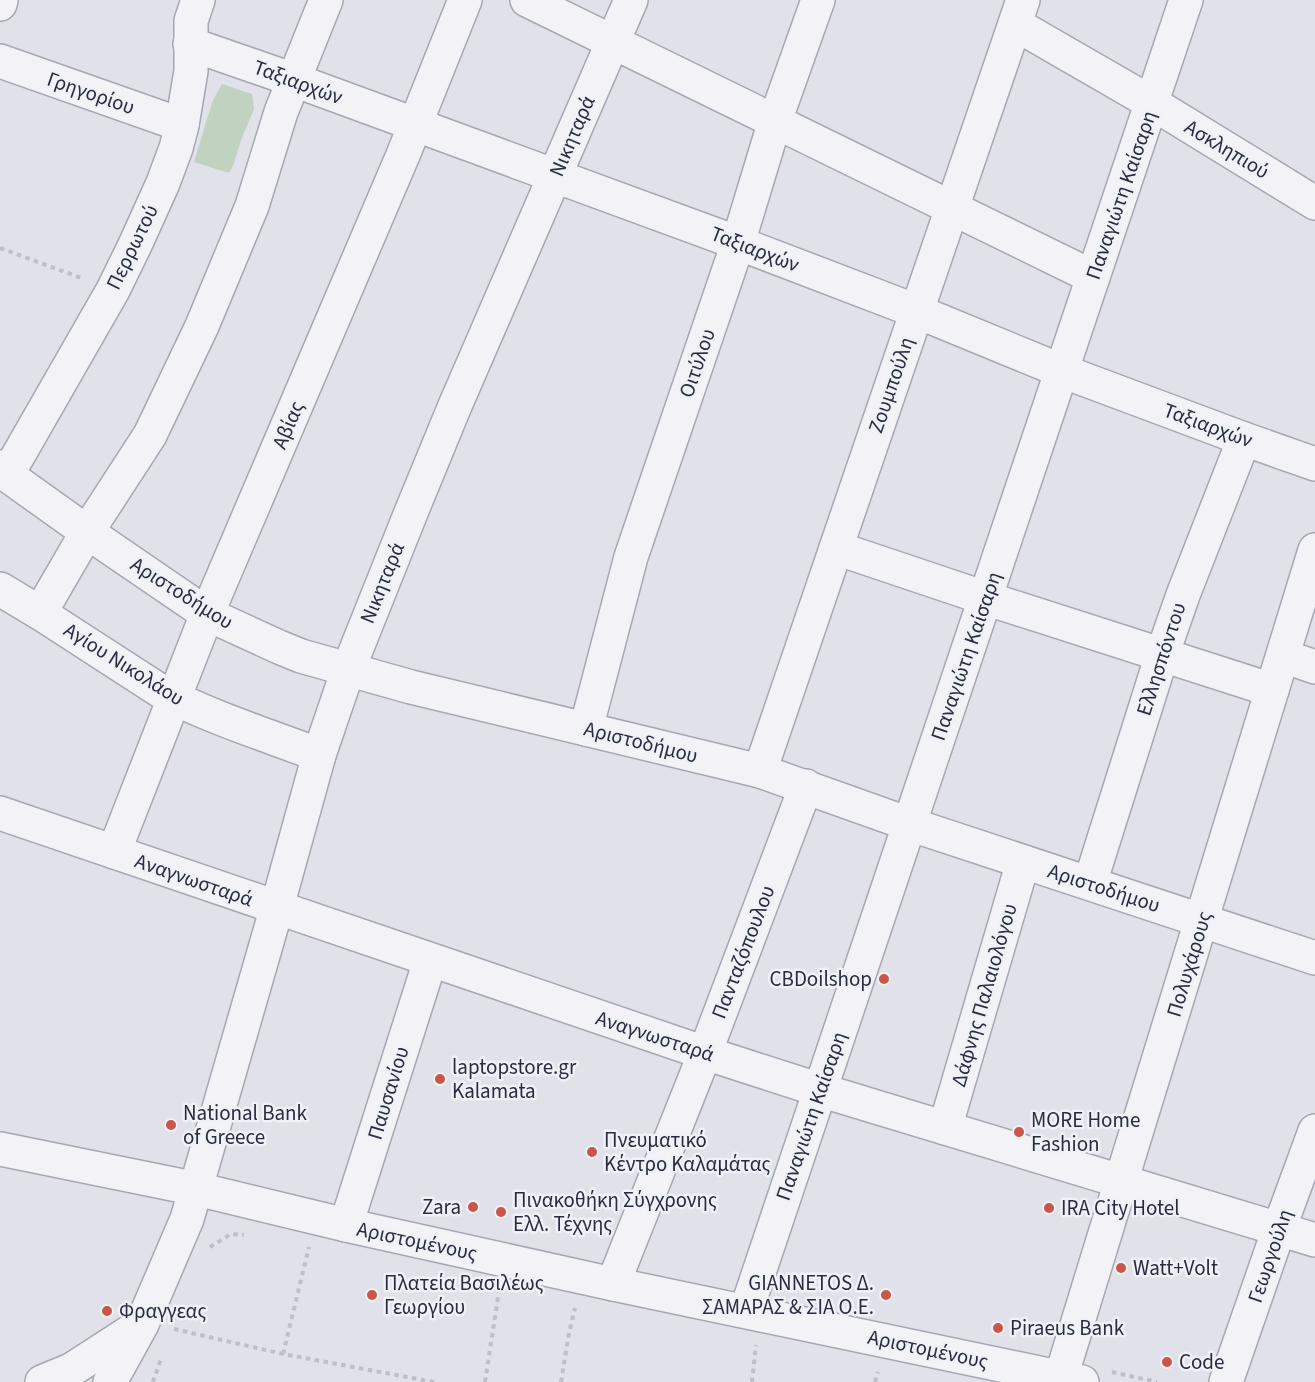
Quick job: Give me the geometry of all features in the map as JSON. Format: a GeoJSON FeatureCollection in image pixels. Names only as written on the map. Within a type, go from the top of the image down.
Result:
{"type":"FeatureCollection","features":[{"type":"Feature","properties":{"kind":"street","name":"Περρωτού"},"geometry":{"type":"LineString","coordinates":[[4,471],[113,290],[163,183],[177,148],[182,125],[191,71],[191,21],[198,0]]}},
{"type":"Feature","properties":{"kind":"street"},"geometry":{"type":"LineString","coordinates":[[40,613],[87,532],[150,435],[202,326],[252,206],[281,112],[326,0]]}},
{"type":"Feature","properties":{"kind":"street","name":"Αβίας"},"geometry":{"type":"LineString","coordinates":[[114,852],[207,614],[403,155],[465,0]]}},
{"type":"Feature","properties":{"kind":"street"},"geometry":{"type":"LineString","coordinates":[[527,0],[1093,277]]}},
{"type":"Feature","properties":{"kind":"street","name":"Νικηταρά"},"geometry":{"type":"LineString","coordinates":[[110,1382],[161,1330],[187,1219],[319,755],[348,670],[450,418],[631,0]]}},
{"type":"Feature","properties":{"kind":"street","name":"Οιτύλου"},"geometry":{"type":"LineString","coordinates":[[586,729],[631,557],[738,243],[775,121],[818,0]]}},
{"type":"Feature","properties":{"kind":"street","name":"Παναγιώτη Καίσαρη"},"geometry":{"type":"LineString","coordinates":[[746,1311],[1186,0]]}},
{"type":"Feature","properties":{"kind":"street","name":"Ασκληπιού"},"geometry":{"type":"LineString","coordinates":[[1019,12],[1152,103],[1315,203]]}},
{"type":"Feature","properties":{"kind":"street","name":"Ζουμπούλη"},"geometry":{"type":"LineString","coordinates":[[760,771],[1019,12]]}},
{"type":"Feature","properties":{"kind":"street","name":"Ταξιαρχών"},"geometry":{"type":"LineString","coordinates":[[190,44],[738,243],[916,311],[1062,371],[1315,464]]}},
{"type":"Feature","properties":{"kind":"street","name":"Γρηγορίου"},"geometry":{"type":"LineString","coordinates":[[0,61],[182,125]]}},
{"type":"Feature","properties":{"kind":"street","name":"Ελλησπόντου"},"geometry":{"type":"LineString","coordinates":[[1090,884],[1162,655],[1244,439]]}},
{"type":"Feature","properties":{"kind":"street","name":"Αριστοδήμου"},"geometry":{"type":"LineString","coordinates":[[4,471],[87,532],[207,614],[301,656],[411,687],[760,771],[909,824],[1315,958]]}},
{"type":"Feature","properties":{"kind":"street"},"geometry":{"type":"LineString","coordinates":[[836,548],[1272,690]]}},
{"type":"Feature","properties":{"kind":"street","name":"Πολυχάρους"},"geometry":{"type":"LineString","coordinates":[[1085,1377],[1122,1182],[1315,550]]}},
{"type":"Feature","properties":{"kind":"street","name":"Αγίου Νικολάου"},"geometry":{"type":"LineString","coordinates":[[0,589],[162,692],[200,710],[319,755]]}},
{"type":"Feature","properties":{"kind":"street"},"geometry":{"type":"LineString","coordinates":[[1282,656],[1315,667]]}},
{"type":"Feature","properties":{"kind":"street","name":"Πανταζόπουλου"},"geometry":{"type":"LineString","coordinates":[[613,1284],[705,1053],[806,786]]}},
{"type":"Feature","properties":{"kind":"street","name":"Αναγνωσταρά"},"geometry":{"type":"LineString","coordinates":[[0,813],[429,961],[705,1053],[1315,1240]]}},
{"type":"Feature","properties":{"kind":"street","name":"Δάφνης Παλαιολόγου"},"geometry":{"type":"LineString","coordinates":[[945,1128],[1023,862]]}},
{"type":"Feature","properties":{"kind":"street","name":"Παυσανίου"},"geometry":{"type":"LineString","coordinates":[[346,1226],[429,961]]}},
{"type":"Feature","properties":{"kind":"street","name":"Γεωργούλη"},"geometry":{"type":"LineString","coordinates":[[1226,1382],[1315,1131]]}},
{"type":"Feature","properties":{"kind":"street","name":"Αριστομένους"},"geometry":{"type":"LineString","coordinates":[[0,1149],[197,1189],[346,1226],[613,1284],[1085,1377]]}},
{"type":"Feature","properties":{"kind":"street"},"geometry":{"type":"LineString","coordinates":[[42,1382],[161,1330]]}},
{"type":"Feature","properties":{"kind":"path"},"geometry":{"type":"LineString","coordinates":[[0,248],[113,290]]}},
{"type":"Feature","properties":{"kind":"path"},"geometry":{"type":"LineString","coordinates":[[202,1252],[231,1234],[250,1236]]}},
{"type":"Feature","properties":{"kind":"path"},"geometry":{"type":"LineString","coordinates":[[283,1354],[310,1244]]}},
{"type":"Feature","properties":{"kind":"path"},"geometry":{"type":"LineString","coordinates":[[485,1382],[500,1287],[493,1285]]}},
{"type":"Feature","properties":{"kind":"path"},"geometry":{"type":"LineString","coordinates":[[561,1382],[576,1304]]}},
{"type":"Feature","properties":{"kind":"path"},"geometry":{"type":"LineString","coordinates":[[161,1330],[434,1382]]}},
{"type":"Feature","properties":{"kind":"path"},"geometry":{"type":"LineString","coordinates":[[752,1382],[756,1345],[767,1347]]}},
{"type":"Feature","properties":{"kind":"path"},"geometry":{"type":"LineString","coordinates":[[153,1382],[163,1353]]}},
{"type":"Feature","properties":{"kind":"path"},"geometry":{"type":"LineString","coordinates":[[875,1382],[878,1372],[889,1375]]}},
{"type":"Feature","properties":{"kind":"path"},"geometry":{"type":"LineString","coordinates":[[1085,1377],[1157,1382]]}},
{"type":"Feature","properties":{"kind":"green space"},"geometry":{"type":"Polygon","coordinates":[[[222,84],[252,94],[254,109],[229,173],[194,162],[213,100],[222,84]]]}},
{"type":"Feature","properties":{"kind":"place","name":"CBDoilshop"},"geometry":{"type":"Point","coordinates":[884,979]}},
{"type":"Feature","properties":{"kind":"place","name":"laptopstore.gr Kalamata"},"geometry":{"type":"Point","coordinates":[440,1079]}},
{"type":"Feature","properties":{"kind":"place","name":"National Bank of Greece"},"geometry":{"type":"Point","coordinates":[171,1125]}},
{"type":"Feature","properties":{"kind":"place","name":"MORE Home Fashion"},"geometry":{"type":"Point","coordinates":[1019,1132]}},
{"type":"Feature","properties":{"kind":"place","name":"Πνευματικό Κέντρο Καλαμάτας"},"geometry":{"type":"Point","coordinates":[592,1152]}},
{"type":"Feature","properties":{"kind":"place","name":"Zara"},"geometry":{"type":"Point","coordinates":[473,1207]}},
{"type":"Feature","properties":{"kind":"place","name":"IRA City Hotel"},"geometry":{"type":"Point","coordinates":[1049,1208]}},
{"type":"Feature","properties":{"kind":"place","name":"Πινακοθήκη Σύγχρονης Ελλ. Τέχνης"},"geometry":{"type":"Point","coordinates":[501,1212]}},
{"type":"Feature","properties":{"kind":"place","name":"Watt+Volt"},"geometry":{"type":"Point","coordinates":[1121,1268]}},
{"type":"Feature","properties":{"kind":"place","name":"Πλατεία Βασιλέως Γεωργίου"},"geometry":{"type":"Point","coordinates":[372,1295]}},
{"type":"Feature","properties":{"kind":"place","name":"GIANNETOS Δ. ΣΑΜΑΡΑΣ & ΣΙΑ Ο.Ε."},"geometry":{"type":"Point","coordinates":[886,1295]}},
{"type":"Feature","properties":{"kind":"place","name":"Φραγγεας"},"geometry":{"type":"Point","coordinates":[107,1311]}},
{"type":"Feature","properties":{"kind":"place","name":"Piraeus Bank"},"geometry":{"type":"Point","coordinates":[998,1328]}},
{"type":"Feature","properties":{"kind":"place","name":"Code"},"geometry":{"type":"Point","coordinates":[1167,1362]}}]}
